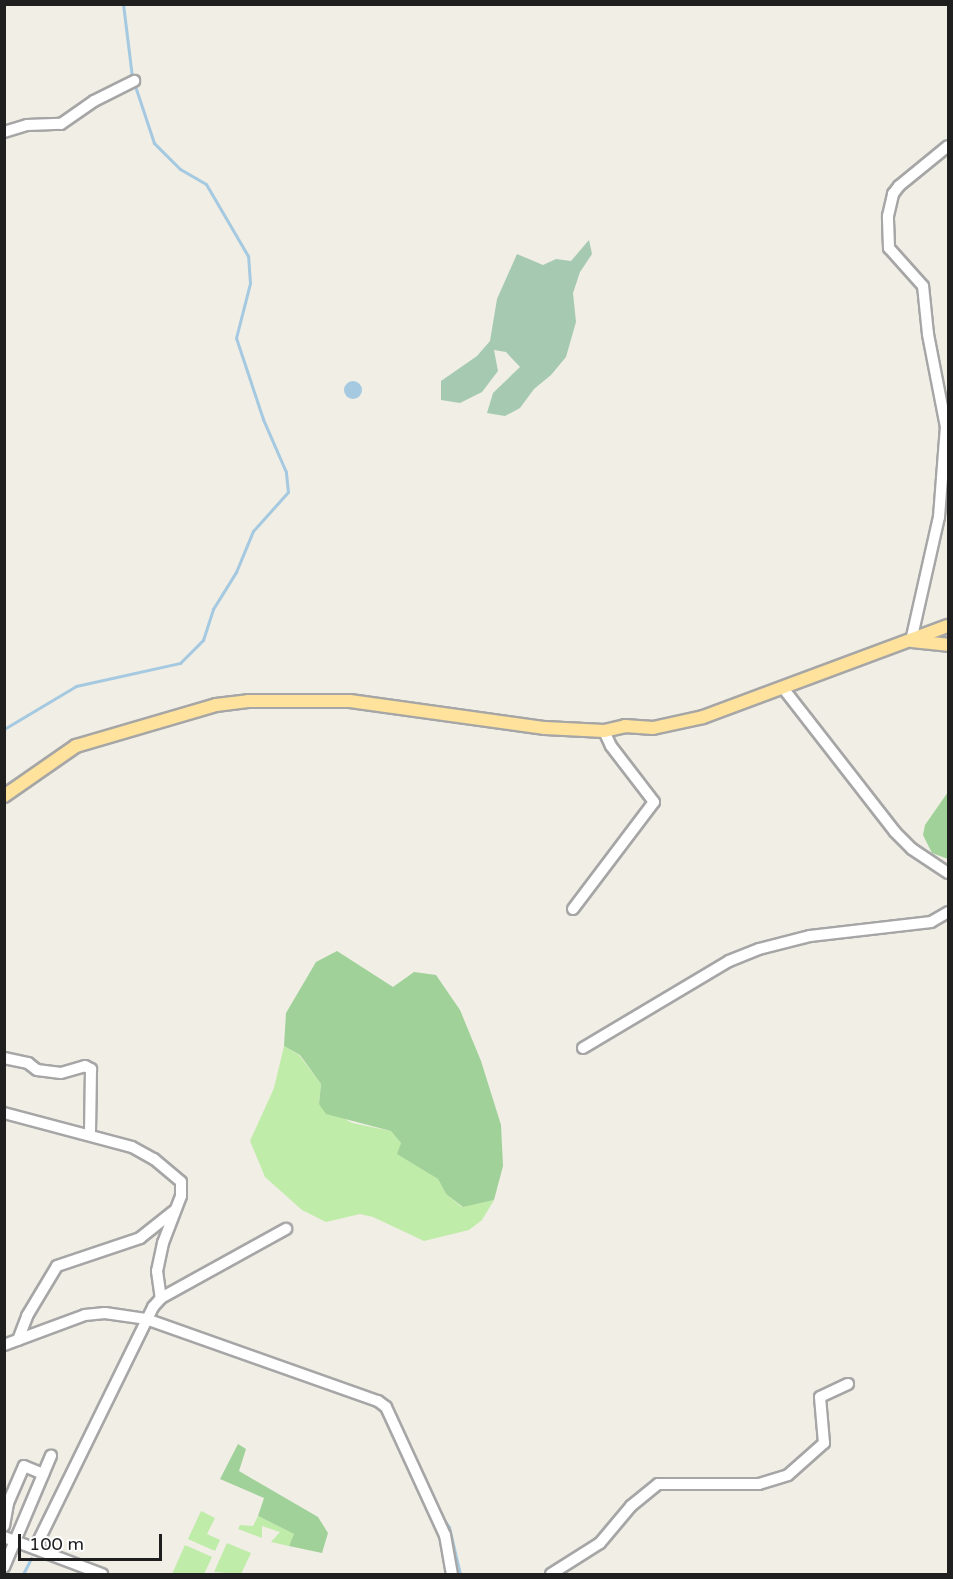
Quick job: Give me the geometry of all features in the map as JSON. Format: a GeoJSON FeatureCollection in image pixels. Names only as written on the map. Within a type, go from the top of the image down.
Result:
{"type":"FeatureCollection","features":[{"type":"Feature","properties":{"kind":"main road"},"geometry":{"type":"LineString","coordinates":[[4,796],[76,746],[194,710],[248,701],[350,701],[545,728],[604,731],[682,724],[948,626]]}},
{"type":"Feature","properties":{"kind":"main road"},"geometry":{"type":"LineString","coordinates":[[911,641],[948,645]]}},
{"type":"Feature","properties":{"kind":"street"},"geometry":{"type":"LineString","coordinates":[[4,132],[27,125],[61,124],[94,101],[134,81]]}},
{"type":"Feature","properties":{"kind":"street"},"geometry":{"type":"LineString","coordinates":[[911,641],[926,590],[939,517],[946,427],[928,334],[923,286],[889,248],[888,216],[893,194],[899,186],[948,146]]}},
{"type":"Feature","properties":{"kind":"street"},"geometry":{"type":"LineString","coordinates":[[783,688],[895,832],[912,849],[948,873]]}},
{"type":"Feature","properties":{"kind":"street"},"geometry":{"type":"LineString","coordinates":[[573,909],[654,802],[611,747],[604,731]]}},
{"type":"Feature","properties":{"kind":"street"},"geometry":{"type":"LineString","coordinates":[[583,1048],[729,961],[759,949],[810,936],[932,922],[948,912]]}},
{"type":"Feature","properties":{"kind":"street"},"geometry":{"type":"LineString","coordinates":[[4,1058],[28,1063],[37,1070],[61,1073],[85,1066],[91,1069],[90,1134]]}},
{"type":"Feature","properties":{"kind":"street"},"geometry":{"type":"LineString","coordinates":[[4,1113],[132,1147],[181,1182],[177,1209],[157,1271],[161,1298]]}},
{"type":"Feature","properties":{"kind":"street"},"geometry":{"type":"LineString","coordinates":[[18,1340],[31,1307],[57,1266],[140,1238],[177,1209]]}},
{"type":"Feature","properties":{"kind":"street"},"geometry":{"type":"LineString","coordinates":[[36,1548],[146,1319],[161,1298],[286,1229]]}},
{"type":"Feature","properties":{"kind":"street"},"geometry":{"type":"LineString","coordinates":[[4,1345],[86,1315],[105,1312],[146,1319],[351,1389],[386,1407],[446,1535],[453,1575]]}},
{"type":"Feature","properties":{"kind":"street"},"geometry":{"type":"LineString","coordinates":[[551,1575],[600,1543],[631,1506],[658,1484],[759,1484],[788,1475],[824,1443],[820,1398],[848,1384]]}},
{"type":"Feature","properties":{"kind":"street"},"geometry":{"type":"LineString","coordinates":[[4,1567],[51,1456]]}},
{"type":"Feature","properties":{"kind":"street"},"geometry":{"type":"LineString","coordinates":[[4,1526],[8,1503],[24,1466],[43,1474]]}},
{"type":"Feature","properties":{"kind":"street"},"geometry":{"type":"LineString","coordinates":[[4,1537],[102,1575]]}},
{"type":"Feature","properties":{"kind":"green space"},"geometry":{"type":"Polygon","coordinates":[[[589,240],[592,254],[580,272],[573,293],[576,322],[566,357],[551,375],[534,389],[520,408],[505,416],[487,413],[493,393],[520,367],[506,352],[494,350],[498,371],[482,392],[460,403],[441,400],[441,381],[477,356],[490,341],[497,299],[517,254],[543,265],[556,259],[571,261],[589,240]]]}},
{"type":"Feature","properties":{"kind":"green space"},"geometry":{"type":"Polygon","coordinates":[[[948,792],[948,859],[932,853],[923,835],[925,825],[948,792]]]}},
{"type":"Feature","properties":{"kind":"green space"},"geometry":{"type":"Polygon","coordinates":[[[337,951],[393,987],[414,972],[436,975],[460,1010],[481,1061],[501,1125],[503,1166],[494,1200],[463,1207],[446,1194],[438,1179],[397,1154],[401,1143],[391,1131],[326,1114],[319,1104],[321,1084],[300,1055],[284,1046],[286,1013],[316,962],[337,951]]]}},
{"type":"Feature","properties":{"kind":"green space"},"geometry":{"type":"Polygon","coordinates":[[[284,1046],[299,1055],[321,1084],[319,1104],[352,1123],[391,1131],[401,1143],[398,1154],[438,1179],[446,1194],[462,1207],[494,1200],[482,1220],[469,1230],[424,1241],[373,1217],[360,1214],[326,1222],[302,1210],[265,1177],[250,1141],[274,1088],[284,1046]]]}},
{"type":"Feature","properties":{"kind":"green space"},"geometry":{"type":"Polygon","coordinates":[[[238,1444],[246,1449],[239,1471],[318,1517],[328,1533],[322,1553],[289,1546],[294,1534],[258,1516],[264,1498],[220,1479],[238,1444]]]}},
{"type":"Feature","properties":{"kind":"green space"},"geometry":{"type":"Polygon","coordinates":[[[201,1511],[215,1518],[207,1534],[220,1540],[215,1551],[188,1539],[201,1511]]]}},
{"type":"Feature","properties":{"kind":"green space"},"geometry":{"type":"Polygon","coordinates":[[[258,1516],[294,1534],[289,1546],[271,1542],[280,1532],[262,1526],[262,1538],[238,1529],[240,1525],[253,1526],[258,1516]]]}},
{"type":"Feature","properties":{"kind":"green space"},"geometry":{"type":"Polygon","coordinates":[[[227,1543],[251,1553],[241,1574],[214,1572],[227,1543]]]}},
{"type":"Feature","properties":{"kind":"green space"},"geometry":{"type":"Polygon","coordinates":[[[185,1545],[212,1557],[204,1574],[172,1574],[185,1545]]]}},
{"type":"Feature","properties":{"kind":"water"},"geometry":{"type":"Polygon","coordinates":[[[353,381],[359,384],[362,390],[359,396],[353,399],[347,396],[344,390],[347,384],[353,381]]]}},
{"type":"Feature","properties":{"kind":"waterway"},"geometry":{"type":"LineString","coordinates":[[4,729],[76,686],[180,663],[203,640],[213,609],[236,572],[253,531],[288,492],[286,472],[263,419],[236,338],[250,283],[248,256],[206,184],[180,169],[154,143],[132,77],[123,4]]}},
{"type":"Feature","properties":{"kind":"waterway"},"geometry":{"type":"LineString","coordinates":[[442,1517],[449,1527],[460,1574]]}},
{"type":"Feature","properties":{"kind":"waterway"},"geometry":{"type":"LineString","coordinates":[[23,1574],[31,1558]]}}]}
